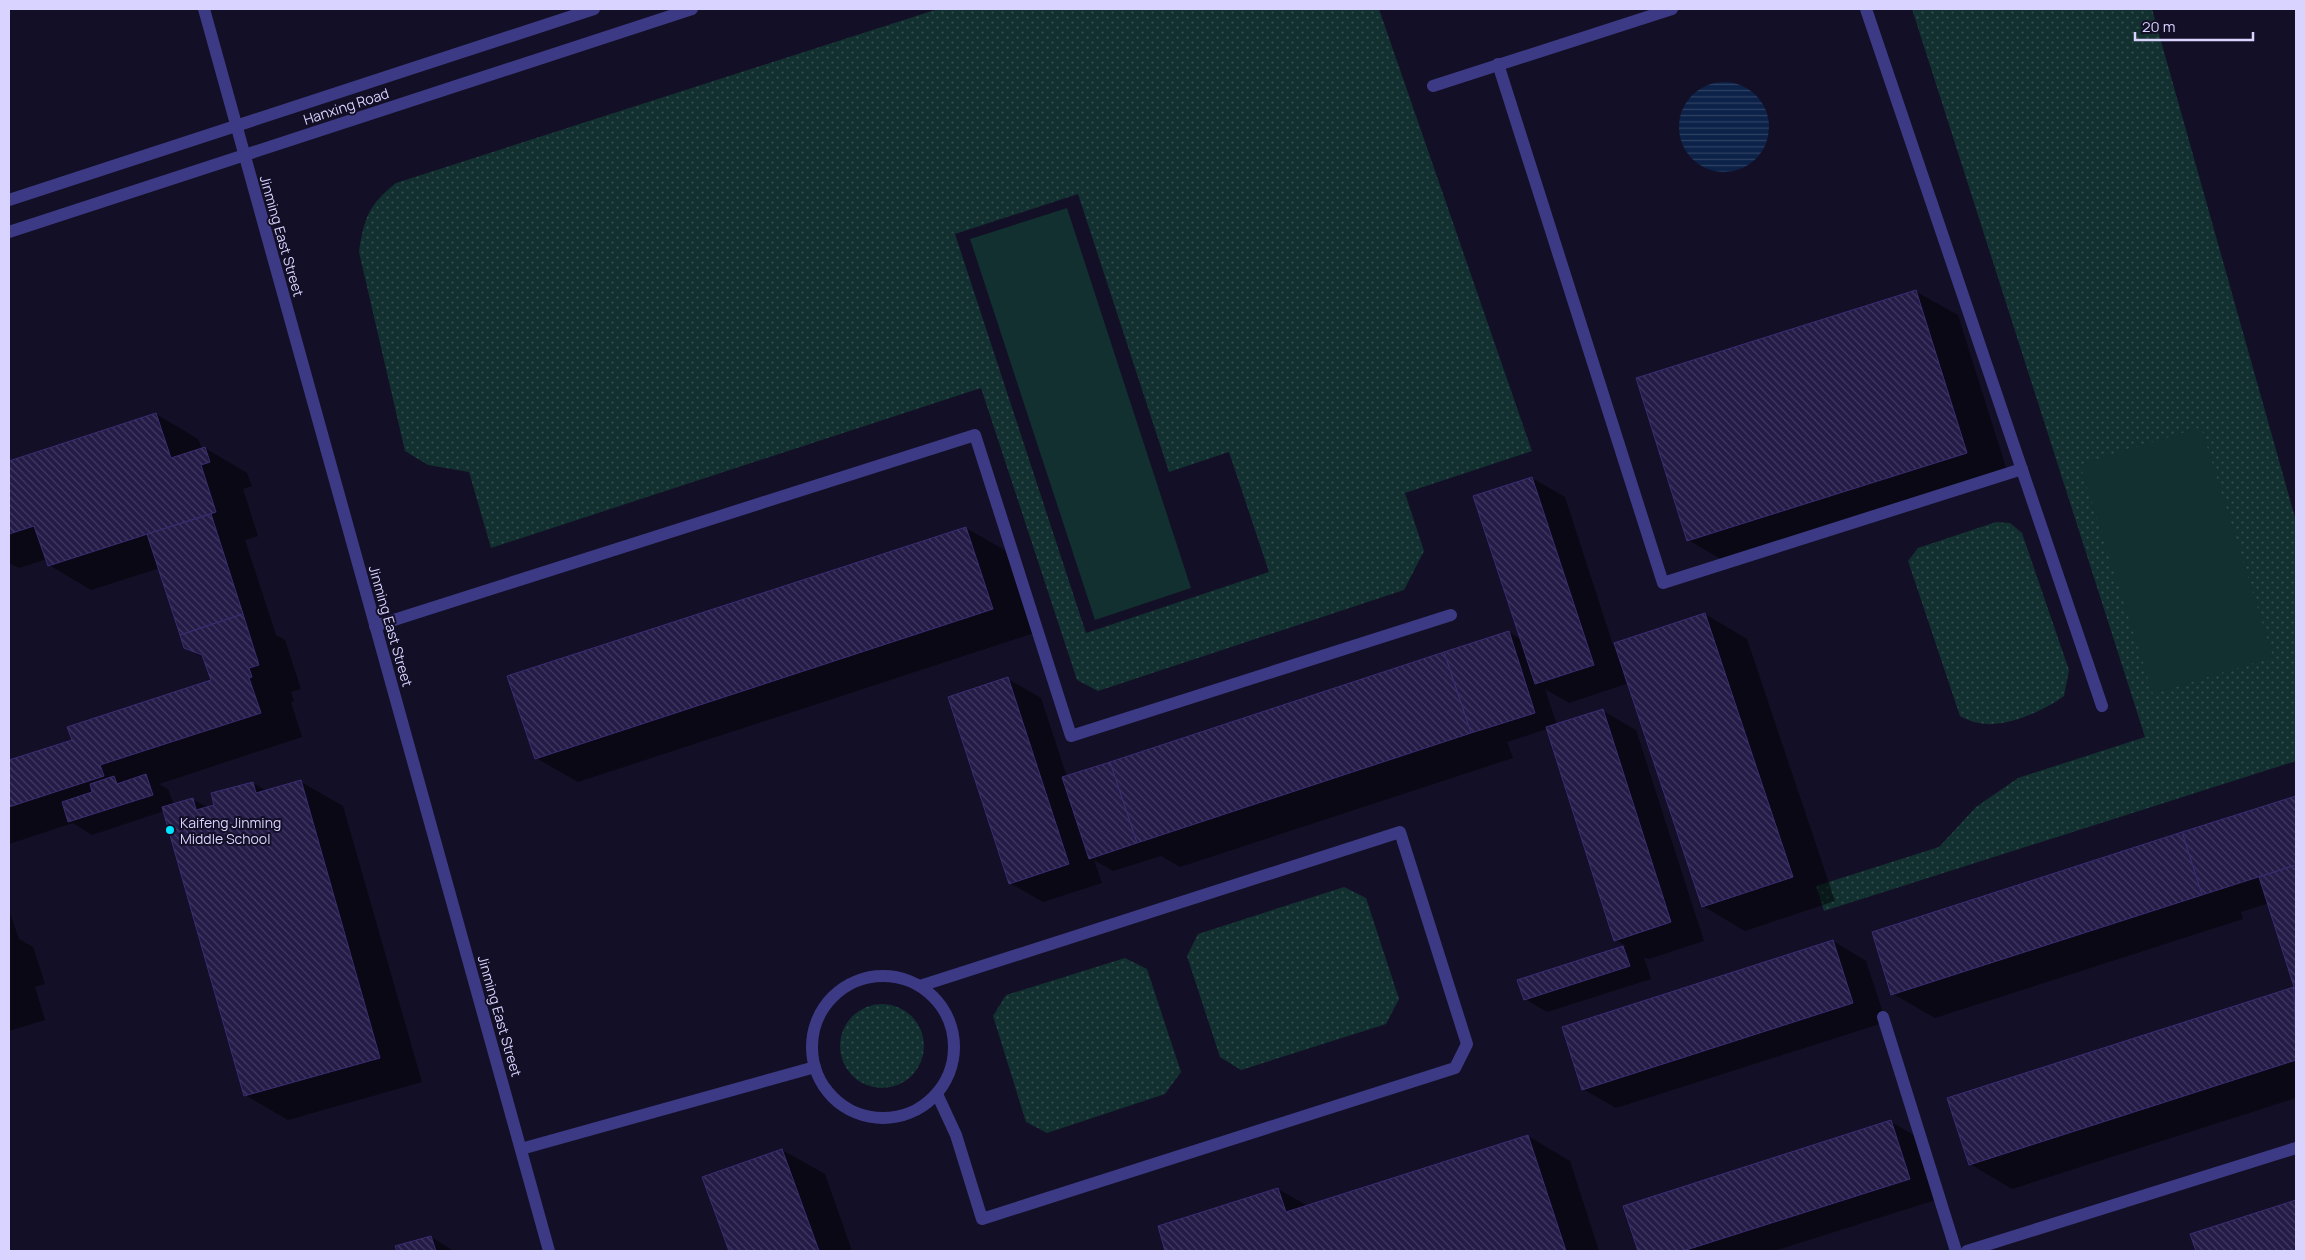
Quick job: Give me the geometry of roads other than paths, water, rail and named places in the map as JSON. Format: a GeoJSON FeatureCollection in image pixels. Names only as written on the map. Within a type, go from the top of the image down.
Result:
{"type":"FeatureCollection","features":[{"type":"Feature","properties":{"kind":"street","name":"Jinming East Street"},"geometry":{"type":"LineString","coordinates":[[204,9],[549,1251]]}},
{"type":"Feature","properties":{"kind":"street","name":"Hanxing Road"},"geometry":{"type":"LineString","coordinates":[[9,200],[594,9]]}},
{"type":"Feature","properties":{"kind":"street","name":"Hanxing Road"},"geometry":{"type":"LineString","coordinates":[[9,232],[692,9]]}},
{"type":"Feature","properties":{"kind":"street"},"geometry":{"type":"LineString","coordinates":[[1433,86],[1672,9]]}},
{"type":"Feature","properties":{"kind":"street"},"geometry":{"type":"LineString","coordinates":[[1866,9],[2102,706]]}},
{"type":"Feature","properties":{"kind":"street"},"geometry":{"type":"LineString","coordinates":[[1498,64],[1663,583],[2022,469]]}},
{"type":"Feature","properties":{"kind":"street"},"geometry":{"type":"LineString","coordinates":[[375,626],[975,435],[1072,736],[1451,615]]}},
{"type":"Feature","properties":{"kind":"street"},"geometry":{"type":"LineString","coordinates":[[920,986],[1400,832],[1467,1044],[1455,1068],[982,1218],[956,1135],[937,1094]]}},
{"type":"Feature","properties":{"kind":"street"},"geometry":{"type":"LineString","coordinates":[[888,975],[910,980],[929,991],[943,1008],[953,1027],[955,1049],[952,1068],[943,1086],[937,1094],[914,1111],[896,1117],[876,1118],[857,1113],[841,1104],[827,1091],[815,1067],[812,1056],[817,1018],[830,1000],[846,986],[866,977],[888,975]]}},
{"type":"Feature","properties":{"kind":"street"},"geometry":{"type":"LineString","coordinates":[[1883,1017],[1956,1251]]}},
{"type":"Feature","properties":{"kind":"street"},"geometry":{"type":"LineString","coordinates":[[521,1149],[815,1067]]}},
{"type":"Feature","properties":{"kind":"street"},"geometry":{"type":"LineString","coordinates":[[1967,1251],[2296,1148]]}},
{"type":"Feature","properties":{"kind":"water"},"geometry":{"type":"Polygon","coordinates":[[[1715,82],[1733,82],[1749,89],[1762,102],[1769,118],[1769,136],[1762,152],[1749,165],[1733,172],[1715,172],[1699,165],[1686,152],[1679,136],[1679,118],[1686,102],[1699,89],[1715,82]]]}},
{"type":"Feature","properties":{"kind":"place","name":"Kaifeng Jinming Middle School"},"geometry":{"type":"Point","coordinates":[170,830]}}]}
